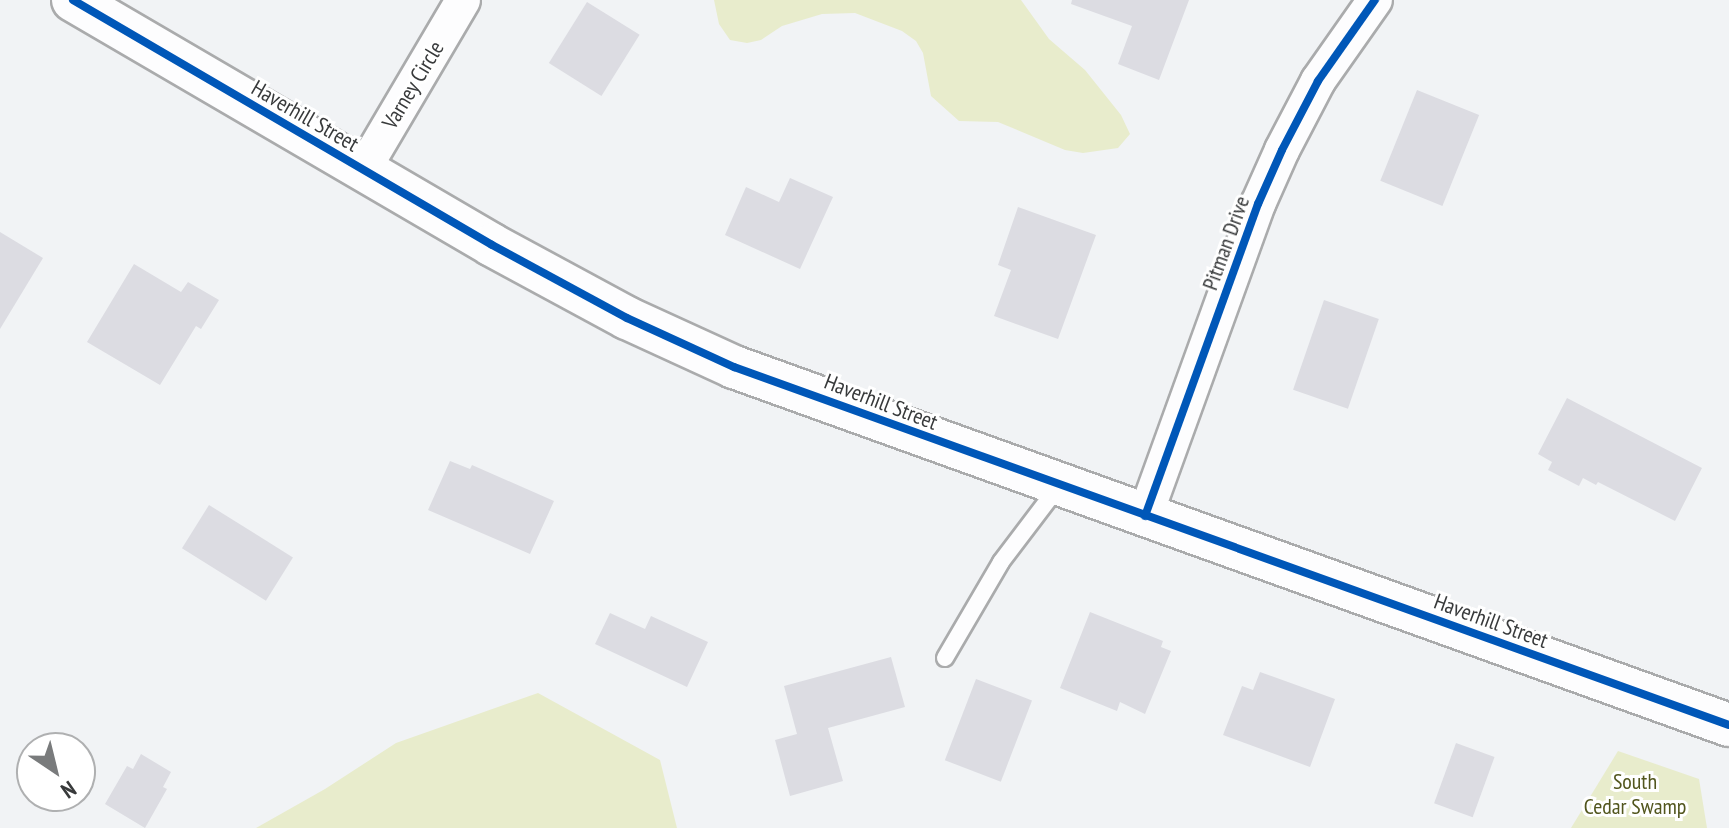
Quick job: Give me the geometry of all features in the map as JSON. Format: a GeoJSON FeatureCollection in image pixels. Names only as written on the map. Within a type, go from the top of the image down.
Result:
{"type":"FeatureCollection","features":[{"type":"Feature","properties":{"kind":"street","name":"Haverhill Street"},"geometry":{"type":"LineString","coordinates":[[73,0],[506,253],[686,346],[734,367],[1729,725]]}},
{"type":"Feature","properties":{"kind":"street","name":"Varney Circle"},"geometry":{"type":"LineString","coordinates":[[363,170],[463,0]]}},
{"type":"Feature","properties":{"kind":"street","name":"Pitman Drive"},"geometry":{"type":"LineString","coordinates":[[1145,516],[1258,204],[1282,150],[1324,71],[1375,0]]}},
{"type":"Feature","properties":{"kind":"lane"},"geometry":{"type":"LineString","coordinates":[[945,658],[1001,562],[1059,485]]}},
{"type":"Feature","properties":{"kind":"green space"},"geometry":{"type":"Polygon","coordinates":[[[714,0],[1021,0],[1049,39],[1085,70],[1121,115],[1130,134],[1118,148],[1083,153],[1065,150],[998,122],[959,121],[931,96],[923,53],[916,41],[902,31],[855,13],[822,14],[782,26],[761,40],[747,43],[730,40],[719,24],[714,0]]]}},
{"type":"Feature","properties":{"kind":"green space"},"geometry":{"type":"Polygon","coordinates":[[[538,693],[660,760],[677,828],[256,828],[325,789],[396,743],[538,693]]]}},
{"type":"Feature","properties":{"kind":"green space","name":"South Cedar Swamp"},"geometry":{"type":"Polygon","coordinates":[[[1618,751],[1699,779],[1707,828],[1571,828],[1618,751]]]}},
{"type":"Feature","properties":{"kind":"building"},"geometry":{"type":"Polygon","coordinates":[[[1072,0],[1189,0],[1159,80],[1118,64],[1132,26],[1071,4],[1072,0]]]}},
{"type":"Feature","properties":{"kind":"building"},"geometry":{"type":"Polygon","coordinates":[[[587,2],[640,35],[601,96],[549,63],[587,2]]]}},
{"type":"Feature","properties":{"kind":"building"},"geometry":{"type":"Polygon","coordinates":[[[1417,90],[1479,115],[1442,206],[1380,181],[1417,90]]]}},
{"type":"Feature","properties":{"kind":"building"},"geometry":{"type":"Polygon","coordinates":[[[790,178],[833,197],[800,269],[725,235],[746,187],[779,202],[790,178]]]}},
{"type":"Feature","properties":{"kind":"building"},"geometry":{"type":"Polygon","coordinates":[[[1018,207],[1096,235],[1058,339],[994,316],[1011,270],[998,265],[1018,207]]]}},
{"type":"Feature","properties":{"kind":"building"},"geometry":{"type":"Polygon","coordinates":[[[0,232],[43,258],[0,329],[0,232]]]}},
{"type":"Feature","properties":{"kind":"building"},"geometry":{"type":"Polygon","coordinates":[[[134,264],[181,292],[188,282],[219,300],[201,329],[196,326],[160,385],[87,342],[134,264]]]}},
{"type":"Feature","properties":{"kind":"building"},"geometry":{"type":"Polygon","coordinates":[[[1324,300],[1379,319],[1348,409],[1293,390],[1324,300]]]}},
{"type":"Feature","properties":{"kind":"building"},"geometry":{"type":"Polygon","coordinates":[[[1567,398],[1702,468],[1675,521],[1598,482],[1596,485],[1583,478],[1579,486],[1548,470],[1552,462],[1538,454],[1567,398]]]}},
{"type":"Feature","properties":{"kind":"building"},"geometry":{"type":"Polygon","coordinates":[[[450,461],[470,469],[472,465],[554,501],[530,554],[428,510],[450,461]]]}},
{"type":"Feature","properties":{"kind":"building"},"geometry":{"type":"Polygon","coordinates":[[[209,505],[293,557],[266,601],[182,548],[209,505]]]}},
{"type":"Feature","properties":{"kind":"building"},"geometry":{"type":"Polygon","coordinates":[[[1090,612],[1163,641],[1161,647],[1171,651],[1145,714],[1120,702],[1117,711],[1060,688],[1090,612]]]}},
{"type":"Feature","properties":{"kind":"building"},"geometry":{"type":"Polygon","coordinates":[[[610,613],[645,629],[651,616],[708,642],[687,687],[595,644],[610,613]]]}},
{"type":"Feature","properties":{"kind":"building"},"geometry":{"type":"Polygon","coordinates":[[[891,657],[905,707],[828,728],[843,781],[790,796],[775,740],[797,734],[784,686],[891,657]]]}},
{"type":"Feature","properties":{"kind":"building"},"geometry":{"type":"Polygon","coordinates":[[[1260,672],[1335,699],[1310,767],[1223,735],[1242,686],[1253,690],[1260,672]]]}},
{"type":"Feature","properties":{"kind":"building"},"geometry":{"type":"Polygon","coordinates":[[[976,679],[1032,701],[1001,782],[945,760],[976,679]]]}},
{"type":"Feature","properties":{"kind":"building"},"geometry":{"type":"Polygon","coordinates":[[[1456,743],[1495,757],[1473,817],[1434,803],[1456,743]]]}},
{"type":"Feature","properties":{"kind":"building"},"geometry":{"type":"Polygon","coordinates":[[[141,754],[171,772],[163,787],[167,789],[145,828],[105,804],[127,766],[133,769],[141,754]]]}},
{"type":"Feature","properties":{"kind":"cycle path"},"geometry":{"type":"LineString","coordinates":[[73,0],[492,245],[627,318],[734,367],[1729,725]]}},
{"type":"Feature","properties":{"kind":"cycle path"},"geometry":{"type":"LineString","coordinates":[[1145,516],[1258,204],[1282,150],[1318,81],[1375,0]]}}]}
